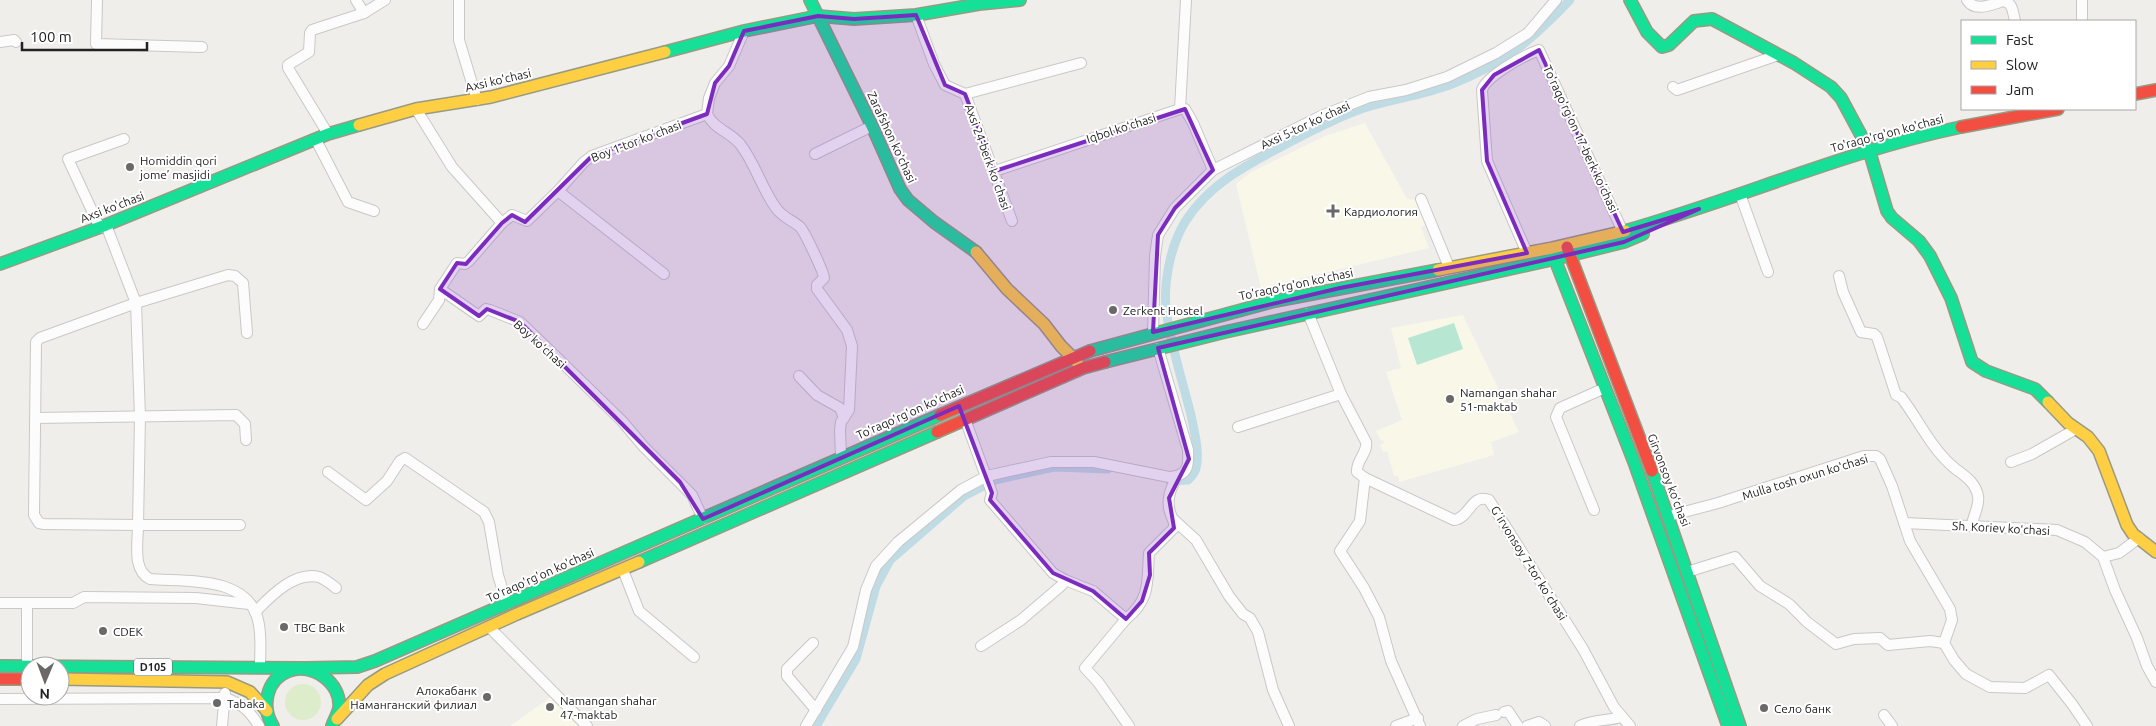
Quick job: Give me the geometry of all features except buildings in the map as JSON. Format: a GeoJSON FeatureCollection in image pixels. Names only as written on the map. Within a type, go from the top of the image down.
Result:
{"type":"FeatureCollection","features":[{"type":"Feature","properties":{"kind":"main road","name":"Zarafshon koʻchasi"},"geometry":{"type":"LineString","coordinates":[[810,0],[872,126],[900,189],[908,200],[934,222],[975,251],[1007,289],[1044,324],[1083,368]]}},
{"type":"Feature","properties":{"kind":"main road","name":"Axsi ko'chasi"},"geometry":{"type":"LineString","coordinates":[[0,264],[103,226],[328,134],[416,109],[477,100],[744,31],[818,16],[854,19],[916,15],[977,2],[1020,0]]}},
{"type":"Feature","properties":{"kind":"main road"},"geometry":{"type":"LineString","coordinates":[[1630,0],[1638,18],[1657,44],[1662,46],[1668,45],[1694,21],[1707,18],[1712,19],[1831,87],[1841,98],[1869,150],[1887,210],[1892,218],[1918,241],[1930,256],[1943,278],[1972,362],[1986,371],[2035,389],[2076,429],[2088,437],[2099,452],[2127,525],[2133,534],[2156,552]]}},
{"type":"Feature","properties":{"kind":"main road"},"geometry":{"type":"LineString","coordinates":[[2136,94],[2156,90]]}},
{"type":"Feature","properties":{"kind":"main road","name":"To'raqo'rg'on ko'chasi"},"geometry":{"type":"LineString","coordinates":[[1568,250],[1699,209],[1869,150],[2038,111]]}},
{"type":"Feature","properties":{"kind":"main road","name":"To'raqo'rg'on ko'chasi"},"geometry":{"type":"LineString","coordinates":[[1568,250],[1624,242],[1699,209]]}},
{"type":"Feature","properties":{"kind":"main road"},"geometry":{"type":"LineString","coordinates":[[335,724],[357,695],[377,679],[488,626],[623,570],[1083,368],[1188,340],[1568,250]]}},
{"type":"Feature","properties":{"kind":"main road","name":"Girvonsoy koʻchasi"},"geometry":{"type":"LineString","coordinates":[[1568,250],[1669,516],[1740,726]]}},
{"type":"Feature","properties":{"kind":"main road","name":"To'raqo'rg'on ko'chasi"},"geometry":{"type":"LineString","coordinates":[[305,668],[357,667],[507,604],[1071,356],[1153,332],[1340,288],[1527,253],[1553,254]]}},
{"type":"Feature","properties":{"kind":"main road"},"geometry":{"type":"LineString","coordinates":[[1553,254],[1634,462],[1728,726]]}},
{"type":"Feature","properties":{"kind":"main road","name":"D105"},"geometry":{"type":"LineString","coordinates":[[0,666],[20,666]]}},
{"type":"Feature","properties":{"kind":"main road","name":"D105"},"geometry":{"type":"LineString","coordinates":[[70,666],[305,668],[326,676],[334,685],[340,707],[335,724]]}},
{"type":"Feature","properties":{"kind":"main road"},"geometry":{"type":"LineString","coordinates":[[266,711],[266,700],[275,680],[284,673],[294,669],[305,668]]}},
{"type":"Feature","properties":{"kind":"main road"},"geometry":{"type":"LineString","coordinates":[[0,679],[20,679]]}},
{"type":"Feature","properties":{"kind":"main road","name":"D105"},"geometry":{"type":"LineString","coordinates":[[70,679],[225,682],[244,687],[256,697],[266,711],[273,726]]}},
{"type":"Feature","properties":{"kind":"street"},"geometry":{"type":"LineString","coordinates":[[96,0],[96,44],[202,47]]}},
{"type":"Feature","properties":{"kind":"street"},"geometry":{"type":"LineString","coordinates":[[356,0],[364,13]]}},
{"type":"Feature","properties":{"kind":"street"},"geometry":{"type":"LineString","coordinates":[[328,134],[288,65],[309,52],[310,33],[312,30],[364,13],[385,0]]}},
{"type":"Feature","properties":{"kind":"street"},"geometry":{"type":"LineString","coordinates":[[459,0],[459,40],[477,100]]}},
{"type":"Feature","properties":{"kind":"street"},"geometry":{"type":"LineString","coordinates":[[1186,0],[1180,109],[1185,109],[1193,123],[1212,170]]}},
{"type":"Feature","properties":{"kind":"street","name":"Аxsi 5-tor koʼchasi"},"geometry":{"type":"LineString","coordinates":[[1153,332],[1154,264],[1158,235],[1175,208],[1212,170],[1321,116],[1369,97],[1406,90],[1447,77],[1496,53],[1528,33],[1556,0]]}},
{"type":"Feature","properties":{"kind":"street"},"geometry":{"type":"LineString","coordinates":[[1967,0],[1972,6],[1978,8],[2004,1],[2008,2],[2012,6],[2016,20]]}},
{"type":"Feature","properties":{"kind":"street"},"geometry":{"type":"LineString","coordinates":[[2082,0],[2082,20]]}},
{"type":"Feature","properties":{"kind":"street","name":"Аxsi 24-berk koʼchasi"},"geometry":{"type":"LineString","coordinates":[[916,15],[934,64],[945,84],[965,94],[1081,63]]}},
{"type":"Feature","properties":{"kind":"street"},"geometry":{"type":"LineString","coordinates":[[744,31],[729,66],[715,83],[709,98],[707,114],[715,126],[740,145],[775,207],[780,213],[801,228],[809,241],[818,267],[824,276],[816,286],[817,289],[847,330],[852,346],[849,410],[842,422],[840,438],[841,457]]}},
{"type":"Feature","properties":{"kind":"street"},"geometry":{"type":"LineString","coordinates":[[0,42],[14,40],[16,42]]}},
{"type":"Feature","properties":{"kind":"street","name":"To'raqo'rg'on 17-berk koʼchasi"},"geometry":{"type":"LineString","coordinates":[[1527,253],[1488,161],[1482,90],[1485,83],[1494,76],[1539,50],[1623,232]]}},
{"type":"Feature","properties":{"kind":"street"},"geometry":{"type":"LineString","coordinates":[[1673,87],[1677,90],[1778,55]]}},
{"type":"Feature","properties":{"kind":"street","name":"Аxsi 24-berk koʼchasi"},"geometry":{"type":"LineString","coordinates":[[965,94],[1012,221]]}},
{"type":"Feature","properties":{"kind":"street"},"geometry":{"type":"LineString","coordinates":[[416,109],[452,167],[502,223],[467,263],[457,263],[440,289],[439,300],[423,324]]}},
{"type":"Feature","properties":{"kind":"street","name":"Iqbol koʻchasi"},"geometry":{"type":"LineString","coordinates":[[995,171],[1180,109]]}},
{"type":"Feature","properties":{"kind":"street","name":"Boy 1-tor koʼchasi"},"geometry":{"type":"LineString","coordinates":[[502,223],[512,215],[527,220],[592,156],[707,114]]}},
{"type":"Feature","properties":{"kind":"street"},"geometry":{"type":"LineString","coordinates":[[815,154],[872,126]]}},
{"type":"Feature","properties":{"kind":"street"},"geometry":{"type":"LineString","coordinates":[[124,139],[68,159],[103,226],[136,304],[140,417],[138,565],[144,576],[150,579],[219,584],[241,595],[252,608],[258,621],[260,667]]}},
{"type":"Feature","properties":{"kind":"street"},"geometry":{"type":"LineString","coordinates":[[316,140],[348,202],[374,211]]}},
{"type":"Feature","properties":{"kind":"street"},"geometry":{"type":"LineString","coordinates":[[558,191],[664,274]]}},
{"type":"Feature","properties":{"kind":"street"},"geometry":{"type":"LineString","coordinates":[[1740,194],[1768,272]]}},
{"type":"Feature","properties":{"kind":"street"},"geometry":{"type":"LineString","coordinates":[[1421,199],[1449,267]]}},
{"type":"Feature","properties":{"kind":"street"},"geometry":{"type":"LineString","coordinates":[[240,525],[39,523],[34,515],[36,342],[40,338],[136,304],[228,275],[236,276],[243,283],[247,333]]}},
{"type":"Feature","properties":{"kind":"street"},"geometry":{"type":"LineString","coordinates":[[1838,276],[1843,292],[1862,332],[1874,334],[1877,337],[1896,395],[1901,397],[1926,434],[1950,464],[1970,479],[1975,486],[1979,500],[1972,525]]}},
{"type":"Feature","properties":{"kind":"street","name":"Boy koʻchasi"},"geometry":{"type":"LineString","coordinates":[[440,289],[479,316],[486,310],[490,310],[520,322],[617,416],[644,447],[680,482],[692,495],[704,518]]}},
{"type":"Feature","properties":{"kind":"street"},"geometry":{"type":"LineString","coordinates":[[1308,313],[1341,394],[1366,442],[1367,448],[1360,459],[1357,470],[1365,478],[1360,521],[1340,551],[1372,603],[1381,624],[1391,661],[1419,722],[1396,726]]}},
{"type":"Feature","properties":{"kind":"street"},"geometry":{"type":"LineString","coordinates":[[806,726],[853,647],[866,590],[876,566],[898,542],[946,501],[972,482],[988,480],[1051,462],[1074,461],[1113,464],[1162,475],[1177,476],[1185,472],[1189,459],[1188,450],[1158,348]]}},
{"type":"Feature","properties":{"kind":"street"},"geometry":{"type":"LineString","coordinates":[[799,376],[817,395],[840,408],[844,418]]}},
{"type":"Feature","properties":{"kind":"street"},"geometry":{"type":"LineString","coordinates":[[1594,510],[1556,417],[1560,408],[1605,388]]}},
{"type":"Feature","properties":{"kind":"street"},"geometry":{"type":"LineString","coordinates":[[1238,427],[1341,394]]}},
{"type":"Feature","properties":{"kind":"street"},"geometry":{"type":"LineString","coordinates":[[35,418],[236,415],[245,424],[246,440]]}},
{"type":"Feature","properties":{"kind":"street"},"geometry":{"type":"LineString","coordinates":[[965,420],[988,480],[992,493],[990,500],[1038,558],[1053,573],[1092,591],[1126,619]]}},
{"type":"Feature","properties":{"kind":"street"},"geometry":{"type":"LineString","coordinates":[[2011,462],[2032,454],[2076,429]]}},
{"type":"Feature","properties":{"kind":"street","name":"Mulla tosh oxun koʻchasi"},"geometry":{"type":"LineString","coordinates":[[1669,516],[1718,503],[1870,456],[1876,456],[1880,459],[1892,486],[1910,541],[1950,608],[1952,620],[1944,643]]}},
{"type":"Feature","properties":{"kind":"street"},"geometry":{"type":"LineString","coordinates":[[328,472],[366,500],[387,481],[400,461],[405,458],[484,512],[489,522],[498,574],[507,604]]}},
{"type":"Feature","properties":{"kind":"street"},"geometry":{"type":"LineString","coordinates":[[1177,476],[1171,488],[1168,508],[1174,520],[1196,540],[1230,596],[1254,623],[1258,632],[1272,690],[1289,726]]}},
{"type":"Feature","properties":{"kind":"street","name":"Gʼirvonsoy 7-tor koʼchasi"},"geometry":{"type":"LineString","coordinates":[[1365,478],[1454,520],[1462,518],[1475,500],[1484,498],[1489,500],[1583,649],[1614,707],[1630,726]]}},
{"type":"Feature","properties":{"kind":"street"},"geometry":{"type":"LineString","coordinates":[[1129,726],[1098,682],[1085,668],[1142,601],[1150,575],[1149,553],[1174,528],[1174,520]]}},
{"type":"Feature","properties":{"kind":"street","name":"Sh. Koriev koʻchasi"},"geometry":{"type":"LineString","coordinates":[[1904,523],[2057,530],[2085,542],[2103,557]]}},
{"type":"Feature","properties":{"kind":"street"},"geometry":{"type":"LineString","coordinates":[[2139,538],[2119,553],[2103,557],[2115,590],[2138,638],[2145,662],[2156,682]]}},
{"type":"Feature","properties":{"kind":"street"},"geometry":{"type":"LineString","coordinates":[[1687,572],[1735,557],[1760,586],[1789,604],[1807,622],[1836,644],[1854,640],[1880,638],[1888,645],[1944,643],[1954,660],[1966,674],[1990,687],[2025,688],[2049,675],[2087,726]]}},
{"type":"Feature","properties":{"kind":"street"},"geometry":{"type":"LineString","coordinates":[[623,570],[639,611],[694,657]]}},
{"type":"Feature","properties":{"kind":"street"},"geometry":{"type":"LineString","coordinates":[[0,603],[73,603],[84,597],[196,598],[252,608],[267,600],[293,580],[320,578],[336,588]]}},
{"type":"Feature","properties":{"kind":"street"},"geometry":{"type":"LineString","coordinates":[[981,646],[1021,620],[1062,585],[1065,580]]}},
{"type":"Feature","properties":{"kind":"street"},"geometry":{"type":"LineString","coordinates":[[27,603],[27,656]]}},
{"type":"Feature","properties":{"kind":"street"},"geometry":{"type":"LineString","coordinates":[[488,626],[588,726]]}},
{"type":"Feature","properties":{"kind":"street"},"geometry":{"type":"LineString","coordinates":[[813,643],[787,669],[788,676],[816,710]]}},
{"type":"Feature","properties":{"kind":"street"},"geometry":{"type":"LineString","coordinates":[[222,726],[225,682]]}},
{"type":"Feature","properties":{"kind":"street"},"geometry":{"type":"LineString","coordinates":[[70,698],[225,698],[237,702],[251,712],[259,726]]}},
{"type":"Feature","properties":{"kind":"street"},"geometry":{"type":"LineString","coordinates":[[0,699],[20,699]]}},
{"type":"Feature","properties":{"kind":"street"},"geometry":{"type":"LineString","coordinates":[[1462,726],[1477,719],[1500,714],[1508,710],[1518,726]]}},
{"type":"Feature","properties":{"kind":"street"},"geometry":{"type":"LineString","coordinates":[[1884,716],[1892,726]]}},
{"type":"Feature","properties":{"kind":"street"},"geometry":{"type":"LineString","coordinates":[[1580,726],[1589,722],[1622,717]]}},
{"type":"Feature","properties":{"kind":"street"},"geometry":{"type":"LineString","coordinates":[[1527,726],[1539,722],[1545,726]]}},
{"type":"Feature","properties":{"kind":"highlighted area"},"geometry":{"type":"Polygon","coordinates":[[[916,15],[945,85],[965,94],[995,171],[1185,109],[1213,170],[1175,208],[1158,235],[1153,332],[1340,288],[1527,253],[1487,161],[1482,90],[1494,75],[1539,50],[1623,232],[1699,209],[1624,242],[1158,348],[1189,459],[1169,498],[1174,528],[1149,553],[1150,575],[1142,601],[1126,619],[1093,591],[1053,573],[990,500],[992,493],[959,406],[703,519],[680,482],[520,322],[487,309],[479,316],[440,289],[457,263],[466,264],[502,223],[512,215],[525,222],[592,156],[707,114],[715,83],[729,66],[744,31],[818,16],[854,19],[916,15]]]}},
{"type":"Feature","properties":{"kind":"shaded area","name":"Кардиология"},"geometry":{"type":"Polygon","coordinates":[[[1365,123],[1407,199],[1417,200],[1429,223],[1421,227],[1429,248],[1261,288],[1236,184],[1251,172],[1325,136],[1365,123]]]}},
{"type":"Feature","properties":{"kind":"shaded area","name":"Namangan shahar 51-maktab"},"geometry":{"type":"Polygon","coordinates":[[[1463,315],[1519,432],[1491,442],[1494,455],[1399,482],[1398,476],[1394,476],[1387,451],[1383,452],[1380,445],[1384,443],[1383,440],[1381,441],[1376,431],[1402,420],[1386,372],[1401,368],[1391,328],[1463,315]]]}},
{"type":"Feature","properties":{"kind":"shaded area","name":"Namangan shahar 47-maktab"},"geometry":{"type":"Polygon","coordinates":[[[552,696],[578,726],[510,726],[552,696]]]}},
{"type":"Feature","properties":{"kind":"green space"},"geometry":{"type":"Polygon","coordinates":[[[1454,323],[1463,349],[1417,365],[1408,338],[1454,323]]]}},
{"type":"Feature","properties":{"kind":"green space"},"geometry":{"type":"Polygon","coordinates":[[[303,684],[315,690],[321,702],[315,714],[303,720],[291,714],[285,702],[291,690],[303,684]]]}},
{"type":"Feature","properties":{"kind":"waterway"},"geometry":{"type":"LineString","coordinates":[[1170,481],[1188,480],[1195,471],[1197,461],[1196,441],[1191,415],[1169,329],[1166,305],[1168,268],[1171,255],[1185,222],[1195,208],[1219,184],[1247,165],[1328,123],[1364,108],[1441,88],[1487,68],[1530,39],[1570,0]]}},
{"type":"Feature","properties":{"kind":"waterway"},"geometry":{"type":"LineString","coordinates":[[816,726],[856,659],[876,586],[890,560],[964,496],[995,480],[1054,467],[1108,469]]}},
{"type":"Feature","properties":{"kind":"traffic: fast"},"geometry":{"type":"LineString","coordinates":[[810,0],[872,126],[900,189],[908,200],[934,222],[976,252]]}},
{"type":"Feature","properties":{"kind":"traffic: fast"},"geometry":{"type":"LineString","coordinates":[[665,52],[744,31],[818,16],[854,19],[916,15],[979,4],[1020,0]]}},
{"type":"Feature","properties":{"kind":"traffic: fast"},"geometry":{"type":"LineString","coordinates":[[1630,0],[1647,32],[1662,47],[1669,45],[1694,21],[1712,19],[1794,63],[1831,87],[1841,98],[1869,150],[1887,211],[1892,218],[1919,241],[1930,256],[1951,298],[1972,362],[1986,371],[2035,389],[2048,402]]}},
{"type":"Feature","properties":{"kind":"traffic: fast"},"geometry":{"type":"LineString","coordinates":[[0,264],[106,225],[328,134],[359,125]]}},
{"type":"Feature","properties":{"kind":"traffic: fast"},"geometry":{"type":"LineString","coordinates":[[1625,231],[1709,205],[1834,162],[1918,137],[1961,127]]}},
{"type":"Feature","properties":{"kind":"traffic: fast"},"geometry":{"type":"LineString","coordinates":[[1105,362],[1225,332],[1555,259],[1624,242],[1643,234]]}},
{"type":"Feature","properties":{"kind":"traffic: fast"},"geometry":{"type":"LineString","coordinates":[[1552,252],[1634,462],[1728,726]]}},
{"type":"Feature","properties":{"kind":"traffic: fast"},"geometry":{"type":"LineString","coordinates":[[1090,351],[1275,301],[1438,270]]}},
{"type":"Feature","properties":{"kind":"traffic: fast"},"geometry":{"type":"LineString","coordinates":[[306,668],[357,667],[375,661],[940,415]]}},
{"type":"Feature","properties":{"kind":"traffic: fast"},"geometry":{"type":"LineString","coordinates":[[639,562],[937,432]]}},
{"type":"Feature","properties":{"kind":"traffic: fast"},"geometry":{"type":"LineString","coordinates":[[1652,471],[1740,726]]}},
{"type":"Feature","properties":{"kind":"traffic: fast"},"geometry":{"type":"LineString","coordinates":[[0,666],[305,668]]}},
{"type":"Feature","properties":{"kind":"traffic: fast"},"geometry":{"type":"LineString","coordinates":[[273,726],[267,711],[268,694],[271,687],[281,675],[298,669],[316,672],[331,683],[336,690],[339,708],[332,726]]}},
{"type":"Feature","properties":{"kind":"traffic: slow"},"geometry":{"type":"LineString","coordinates":[[359,125],[416,109],[491,97],[665,52]]}},
{"type":"Feature","properties":{"kind":"traffic: slow"},"geometry":{"type":"LineString","coordinates":[[1438,270],[1552,248],[1625,231]]}},
{"type":"Feature","properties":{"kind":"traffic: slow"},"geometry":{"type":"LineString","coordinates":[[976,252],[1007,289],[1044,324],[1061,346],[1077,362]]}},
{"type":"Feature","properties":{"kind":"traffic: slow"},"geometry":{"type":"LineString","coordinates":[[2048,402],[2068,423],[2088,437],[2099,451],[2127,525],[2133,534],[2156,552]]}},
{"type":"Feature","properties":{"kind":"traffic: slow"},"geometry":{"type":"LineString","coordinates":[[337,719],[368,685],[385,674],[517,614],[639,562]]}},
{"type":"Feature","properties":{"kind":"traffic: slow"},"geometry":{"type":"LineString","coordinates":[[70,679],[227,682],[250,692],[267,711]]}},
{"type":"Feature","properties":{"kind":"traffic: jam"},"geometry":{"type":"LineString","coordinates":[[2136,94],[2156,90]]}},
{"type":"Feature","properties":{"kind":"traffic: jam"},"geometry":{"type":"LineString","coordinates":[[1961,127],[2053,110]]}},
{"type":"Feature","properties":{"kind":"traffic: jam"},"geometry":{"type":"LineString","coordinates":[[1567,247],[1652,471]]}},
{"type":"Feature","properties":{"kind":"traffic: jam"},"geometry":{"type":"LineString","coordinates":[[940,415],[1090,351]]}},
{"type":"Feature","properties":{"kind":"traffic: jam"},"geometry":{"type":"LineString","coordinates":[[937,432],[1083,368],[1105,362]]}},
{"type":"Feature","properties":{"kind":"traffic: jam"},"geometry":{"type":"LineString","coordinates":[[0,679],[20,679]]}},
{"type":"Feature","properties":{"kind":"place","name":"Homiddin qori jome’ masjidi"},"geometry":{"type":"Point","coordinates":[130,167]}},
{"type":"Feature","properties":{"kind":"place","name":"Кардиология"},"geometry":{"type":"Point","coordinates":[1333,211]}},
{"type":"Feature","properties":{"kind":"place","name":"Zerkent Hostel"},"geometry":{"type":"Point","coordinates":[1113,310]}},
{"type":"Feature","properties":{"kind":"place","name":"Namangan shahar 51-maktab"},"geometry":{"type":"Point","coordinates":[1450,399]}},
{"type":"Feature","properties":{"kind":"place","name":"TBC Bank"},"geometry":{"type":"Point","coordinates":[284,627]}},
{"type":"Feature","properties":{"kind":"place","name":"CDEK"},"geometry":{"type":"Point","coordinates":[103,631]}},
{"type":"Feature","properties":{"kind":"place","name":"Алокабанк Наманганский филиал"},"geometry":{"type":"Point","coordinates":[487,697]}},
{"type":"Feature","properties":{"kind":"place","name":"Tabaka"},"geometry":{"type":"Point","coordinates":[217,703]}},
{"type":"Feature","properties":{"kind":"place","name":"Namangan shahar 47-maktab"},"geometry":{"type":"Point","coordinates":[550,707]}},
{"type":"Feature","properties":{"kind":"place","name":"Село банк"},"geometry":{"type":"Point","coordinates":[1764,708]}}]}
